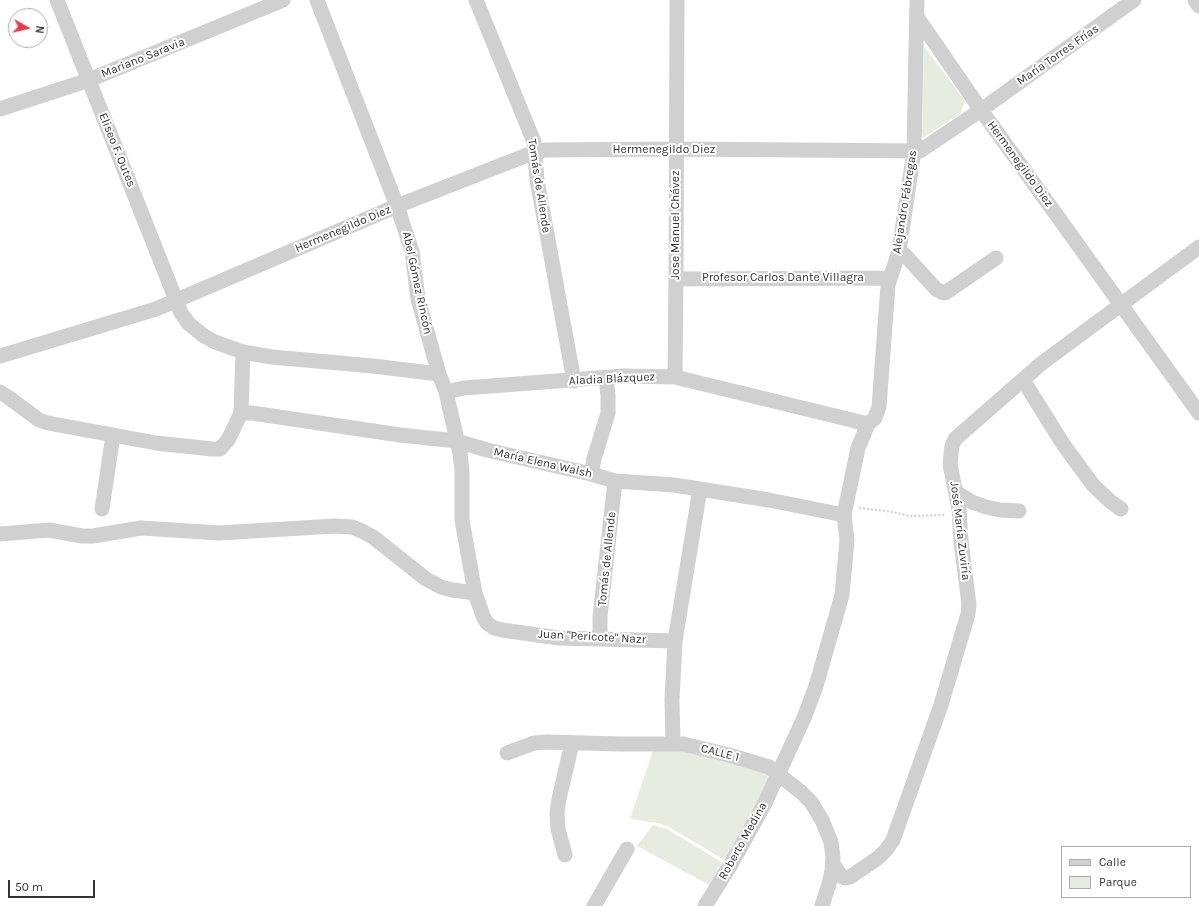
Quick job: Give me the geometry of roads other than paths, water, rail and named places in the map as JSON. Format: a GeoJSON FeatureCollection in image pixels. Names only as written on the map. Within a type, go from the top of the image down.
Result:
{"type":"FeatureCollection","features":[{"type":"Feature","properties":{"kind":"street","name":"Eliseo F. Outes"},"geometry":{"type":"LineString","coordinates":[[57,0],[90,80],[181,313],[189,324],[204,336],[215,342],[243,352],[439,374]]}},
{"type":"Feature","properties":{"kind":"street","name":"Mariano Saravia"},"geometry":{"type":"LineString","coordinates":[[0,109],[90,80],[283,0]]}},
{"type":"Feature","properties":{"kind":"street","name":"Abel Gómez Rincón"},"geometry":{"type":"LineString","coordinates":[[317,0],[397,206],[412,251],[418,299],[439,374],[446,392],[460,453],[462,471],[462,520],[475,593],[487,623]]}},
{"type":"Feature","properties":{"kind":"street","name":"Tomás de Allende"},"geometry":{"type":"LineString","coordinates":[[476,0],[534,142],[537,180],[574,380]]}},
{"type":"Feature","properties":{"kind":"street","name":"Jose Manuel Chávez"},"geometry":{"type":"LineString","coordinates":[[675,377],[677,0]]}},
{"type":"Feature","properties":{"kind":"street","name":"Alejandro Fábregas"},"geometry":{"type":"LineString","coordinates":[[845,510],[858,448],[868,424],[875,418],[879,407],[888,285],[889,278],[899,251],[914,151],[917,0]]}},
{"type":"Feature","properties":{"kind":"street","name":"María Torres Frías"},"geometry":{"type":"LineString","coordinates":[[981,110],[1134,0]]}},
{"type":"Feature","properties":{"kind":"street"},"geometry":{"type":"LineString","coordinates":[[1195,0],[1199,6]]}},
{"type":"Feature","properties":{"kind":"street"},"geometry":{"type":"LineString","coordinates":[[917,17],[981,110]]}},
{"type":"Feature","properties":{"kind":"street","name":"Hermenegildo Diez"},"geometry":{"type":"LineString","coordinates":[[0,356],[156,309],[397,206],[535,152],[545,150],[676,149],[914,151],[924,149],[981,110],[1199,413]]}},
{"type":"Feature","properties":{"kind":"street","name":"José María Zuviría"},"geometry":{"type":"LineString","coordinates":[[822,905],[834,891],[850,877],[878,858],[893,840],[943,697],[968,614],[969,605],[959,516],[950,457],[955,439],[1042,364],[1199,247]]}},
{"type":"Feature","properties":{"kind":"street"},"geometry":{"type":"LineString","coordinates":[[899,251],[904,254],[936,289],[945,293],[996,258]]}},
{"type":"Feature","properties":{"kind":"street","name":"Profesor Carlos Dante Villagra"},"geometry":{"type":"LineString","coordinates":[[676,278],[889,278]]}},
{"type":"Feature","properties":{"kind":"street"},"geometry":{"type":"LineString","coordinates":[[0,392],[39,420],[48,423],[156,444],[220,449],[228,440],[241,413],[243,352]]}},
{"type":"Feature","properties":{"kind":"street","name":"Aladia Blázquez"},"geometry":{"type":"LineString","coordinates":[[446,392],[464,388],[622,376],[675,377],[868,424]]}},
{"type":"Feature","properties":{"kind":"street"},"geometry":{"type":"LineString","coordinates":[[591,474],[608,413],[606,378]]}},
{"type":"Feature","properties":{"kind":"street"},"geometry":{"type":"LineString","coordinates":[[1023,380],[1063,444],[1093,485],[1121,509]]}},
{"type":"Feature","properties":{"kind":"street","name":"María Elena Walsh"},"geometry":{"type":"LineString","coordinates":[[241,413],[252,413],[400,435],[457,441],[487,450],[615,481],[674,485],[845,510]]}},
{"type":"Feature","properties":{"kind":"street"},"geometry":{"type":"LineString","coordinates":[[102,509],[113,435]]}},
{"type":"Feature","properties":{"kind":"street","name":"Tomás de Allende"},"geometry":{"type":"LineString","coordinates":[[600,638],[600,617],[615,481]]}},
{"type":"Feature","properties":{"kind":"street"},"geometry":{"type":"LineString","coordinates":[[673,744],[672,700],[675,642],[700,489]]}},
{"type":"Feature","properties":{"kind":"street"},"geometry":{"type":"LineString","coordinates":[[956,492],[972,502],[986,507],[1000,510],[1019,511]]}},
{"type":"Feature","properties":{"kind":"street","name":"Roberto Medina"},"geometry":{"type":"LineString","coordinates":[[705,906],[730,866],[764,805],[804,718],[816,686],[842,595],[847,540],[845,510]]}},
{"type":"Feature","properties":{"kind":"street"},"geometry":{"type":"LineString","coordinates":[[0,534],[49,530],[82,536],[93,536],[142,528],[219,533],[335,526],[352,527],[362,530],[373,537],[426,579],[441,587],[475,593]]}},
{"type":"Feature","properties":{"kind":"street","name":"Juan \"Pericote\" Nazr"},"geometry":{"type":"LineString","coordinates":[[487,623],[494,628],[502,630],[559,638],[600,638],[675,642]]}},
{"type":"Feature","properties":{"kind":"street","name":"CALLE 1"},"geometry":{"type":"LineString","coordinates":[[507,753],[534,744],[548,742],[684,744],[729,754],[769,767],[801,792],[811,802],[822,820],[831,842],[832,864],[829,884],[822,905]]}},
{"type":"Feature","properties":{"kind":"street"},"geometry":{"type":"LineString","coordinates":[[564,855],[558,829],[557,813],[572,743]]}},
{"type":"Feature","properties":{"kind":"street"},"geometry":{"type":"LineString","coordinates":[[594,906],[627,849]]}},
{"type":"Feature","properties":{"kind":"street"},"geometry":{"type":"LineString","coordinates":[[832,864],[841,876],[845,878],[850,877]]}}]}
